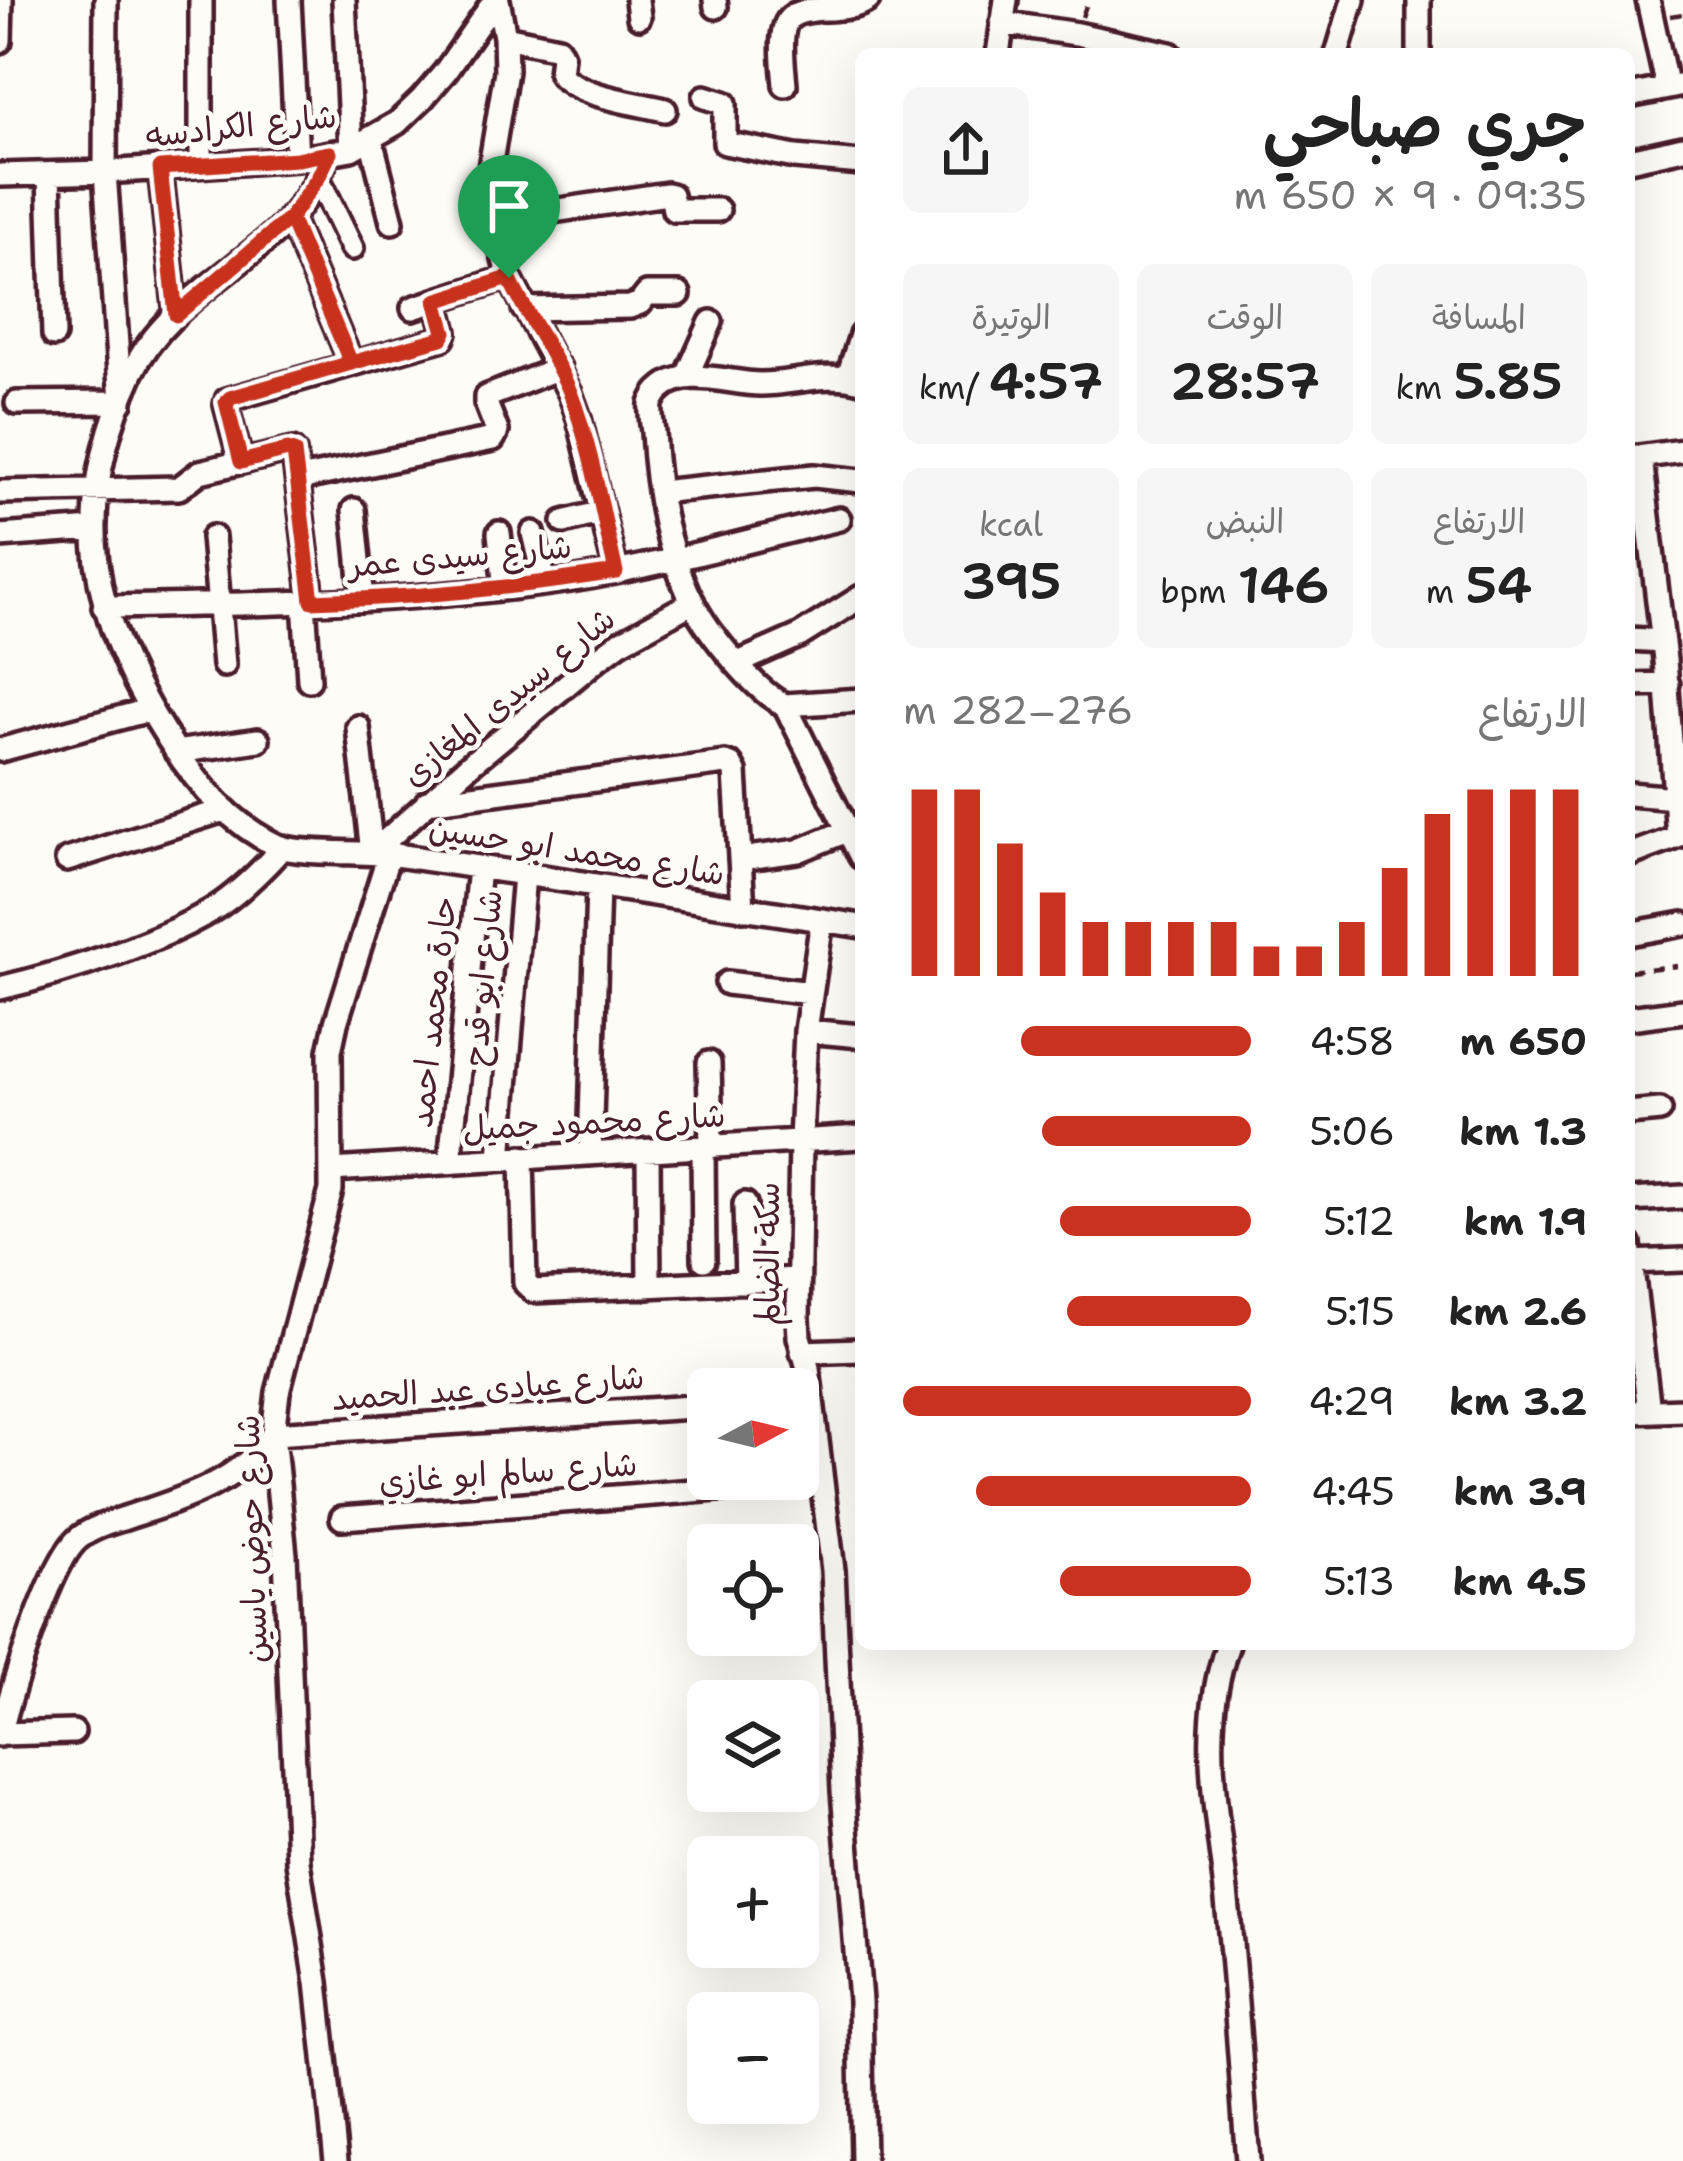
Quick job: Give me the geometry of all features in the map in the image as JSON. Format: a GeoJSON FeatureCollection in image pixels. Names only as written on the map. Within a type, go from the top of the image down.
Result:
{"type":"FeatureCollection","features":[{"type":"Feature","properties":{"kind":"street"},"geometry":{"type":"LineString","coordinates":[[0,41],[1,0]]}},
{"type":"Feature","properties":{"kind":"street"},"geometry":{"type":"LineString","coordinates":[[106,0],[105,172],[121,402]]}},
{"type":"Feature","properties":{"kind":"street"},"geometry":{"type":"LineString","coordinates":[[201,0],[201,164]]}},
{"type":"Feature","properties":{"kind":"street"},"geometry":{"type":"LineString","coordinates":[[289,0],[297,159]]}},
{"type":"Feature","properties":{"kind":"street"},"geometry":{"type":"LineString","coordinates":[[344,0],[351,147],[392,222]]}},
{"type":"Feature","properties":{"kind":"street"},"geometry":{"type":"LineString","coordinates":[[496,0],[505,37],[506,71],[488,174],[493,220],[509,278],[560,368],[579,418],[616,572]]}},
{"type":"Feature","properties":{"kind":"street","name":"شارع الكرادسه"},"geometry":{"type":"LineString","coordinates":[[0,175],[297,159],[351,147],[397,123],[422,99],[496,0]]}},
{"type":"Feature","properties":{"kind":"street"},"geometry":{"type":"LineString","coordinates":[[785,85],[782,38],[790,17],[868,0]]}},
{"type":"Feature","properties":{"kind":"street"},"geometry":{"type":"LineString","coordinates":[[999,48],[1006,0]]}},
{"type":"Feature","properties":{"kind":"street"},"geometry":{"type":"LineString","coordinates":[[1339,48],[1353,0]]}},
{"type":"Feature","properties":{"kind":"street"},"geometry":{"type":"LineString","coordinates":[[1417,0],[1419,48]]}},
{"type":"Feature","properties":{"kind":"street"},"geometry":{"type":"LineString","coordinates":[[1635,95],[1675,87],[1648,0]]}},
{"type":"Feature","properties":{"kind":"street"},"geometry":{"type":"LineString","coordinates":[[1002,23],[1142,48]]}},
{"type":"Feature","properties":{"kind":"street"},"geometry":{"type":"LineString","coordinates":[[505,37],[558,48],[560,74],[568,83],[664,110]]}},
{"type":"Feature","properties":{"kind":"street"},"geometry":{"type":"LineString","coordinates":[[705,97],[725,103],[725,143],[855,162]]}},
{"type":"Feature","properties":{"kind":"street"},"geometry":{"type":"LineString","coordinates":[[0,988],[106,956],[182,926],[236,892],[282,848],[251,830],[197,782],[149,710],[104,607],[96,566],[97,488],[121,402],[152,340],[290,218],[318,178],[351,147]]}},
{"type":"Feature","properties":{"kind":"street"},"geometry":{"type":"LineString","coordinates":[[1635,159],[1683,148]]}},
{"type":"Feature","properties":{"kind":"street"},"geometry":{"type":"LineString","coordinates":[[160,168],[176,315]]}},
{"type":"Feature","properties":{"kind":"street"},"geometry":{"type":"LineString","coordinates":[[49,175],[54,334]]}},
{"type":"Feature","properties":{"kind":"street"},"geometry":{"type":"LineString","coordinates":[[318,178],[352,248]]}},
{"type":"Feature","properties":{"kind":"street"},"geometry":{"type":"LineString","coordinates":[[493,220],[667,194],[674,211],[718,210]]}},
{"type":"Feature","properties":{"kind":"street"},"geometry":{"type":"LineString","coordinates":[[290,218],[351,363]]}},
{"type":"Feature","properties":{"kind":"street"},"geometry":{"type":"LineString","coordinates":[[413,308],[509,278]]}},
{"type":"Feature","properties":{"kind":"street"},"geometry":{"type":"LineString","coordinates":[[524,309],[630,308],[647,294],[679,294]]}},
{"type":"Feature","properties":{"kind":"street"},"geometry":{"type":"LineString","coordinates":[[241,462],[227,400],[445,337],[436,301]]}},
{"type":"Feature","properties":{"kind":"street"},"geometry":{"type":"LineString","coordinates":[[686,378],[711,322]]}},
{"type":"Feature","properties":{"kind":"street"},"geometry":{"type":"LineString","coordinates":[[299,478],[496,438],[486,397],[560,368]]}},
{"type":"Feature","properties":{"kind":"street"},"geometry":{"type":"LineString","coordinates":[[855,379],[826,376],[757,384],[686,378],[664,386],[651,405],[659,492],[692,602],[712,635],[767,695],[784,705],[855,844]]}},
{"type":"Feature","properties":{"kind":"street"},"geometry":{"type":"LineString","coordinates":[[16,403],[121,402]]}},
{"type":"Feature","properties":{"kind":"street"},"geometry":{"type":"LineString","coordinates":[[0,492],[179,488],[195,474],[292,450],[299,478],[309,680]]}},
{"type":"Feature","properties":{"kind":"street"},"geometry":{"type":"LineString","coordinates":[[1635,853],[1680,836],[1667,684],[1671,653],[1635,458],[1683,452]]}},
{"type":"Feature","properties":{"kind":"street"},"geometry":{"type":"LineString","coordinates":[[659,492],[814,476],[855,480]]}},
{"type":"Feature","properties":{"kind":"street"},"geometry":{"type":"LineString","coordinates":[[354,510],[363,599]]}},
{"type":"Feature","properties":{"kind":"street"},"geometry":{"type":"LineString","coordinates":[[564,522],[602,512]]}},
{"type":"Feature","properties":{"kind":"street","name":"شارع سيدى عمر"},"geometry":{"type":"LineString","coordinates":[[104,607],[363,599],[545,584],[839,520]]}},
{"type":"Feature","properties":{"kind":"street"},"geometry":{"type":"LineString","coordinates":[[0,536],[94,529]]}},
{"type":"Feature","properties":{"kind":"street"},"geometry":{"type":"LineString","coordinates":[[499,533],[505,588]]}},
{"type":"Feature","properties":{"kind":"street"},"geometry":{"type":"LineString","coordinates":[[533,533],[545,584]]}},
{"type":"Feature","properties":{"kind":"street"},"geometry":{"type":"LineString","coordinates":[[213,537],[224,665]]}},
{"type":"Feature","properties":{"kind":"street"},"geometry":{"type":"LineString","coordinates":[[1635,556],[1654,557]]}},
{"type":"Feature","properties":{"kind":"street"},"geometry":{"type":"LineString","coordinates":[[738,663],[799,636],[855,601]]}},
{"type":"Feature","properties":{"kind":"street","name":"شارع سيدى المغازى"},"geometry":{"type":"LineString","coordinates":[[381,854],[427,802],[619,643],[692,602]]}},
{"type":"Feature","properties":{"kind":"street"},"geometry":{"type":"LineString","coordinates":[[1635,641],[1671,653]]}},
{"type":"Feature","properties":{"kind":"street"},"geometry":{"type":"LineString","coordinates":[[1635,685],[1667,684]]}},
{"type":"Feature","properties":{"kind":"street"},"geometry":{"type":"LineString","coordinates":[[784,705],[855,700]]}},
{"type":"Feature","properties":{"kind":"street"},"geometry":{"type":"LineString","coordinates":[[0,750],[149,710]]}},
{"type":"Feature","properties":{"kind":"street"},"geometry":{"type":"LineString","coordinates":[[358,727],[381,854]]}},
{"type":"Feature","properties":{"kind":"street"},"geometry":{"type":"LineString","coordinates":[[176,752],[258,740]]}},
{"type":"Feature","properties":{"kind":"street"},"geometry":{"type":"LineString","coordinates":[[427,802],[725,763],[735,772],[743,908]]}},
{"type":"Feature","properties":{"kind":"street"},"geometry":{"type":"LineString","coordinates":[[1635,795],[1676,798]]}},
{"type":"Feature","properties":{"kind":"street"},"geometry":{"type":"LineString","coordinates":[[67,860],[224,809]]}},
{"type":"Feature","properties":{"kind":"street"},"geometry":{"type":"LineString","coordinates":[[740,859],[798,851],[849,830]]}},
{"type":"Feature","properties":{"kind":"street","name":"شارع محمد ابو حسين"},"geometry":{"type":"LineString","coordinates":[[282,848],[381,854],[855,925]]}},
{"type":"Feature","properties":{"kind":"street","name":"شارع حوض ياسين"},"geometry":{"type":"LineString","coordinates":[[336,2161],[317,1982],[298,1862],[285,1555],[273,1434],[278,1392],[331,1190],[330,1051],[381,854]]}},
{"type":"Feature","properties":{"kind":"street","name":"حارة محمد احمد"},"geometry":{"type":"LineString","coordinates":[[451,1162],[479,868]]}},
{"type":"Feature","properties":{"kind":"street","name":"شارع ابو قدح"},"geometry":{"type":"LineString","coordinates":[[524,875],[511,1158],[525,1283],[538,1291],[650,1287]]}},
{"type":"Feature","properties":{"kind":"street"},"geometry":{"type":"LineString","coordinates":[[590,1154],[598,886]]}},
{"type":"Feature","properties":{"kind":"street","name":"سكة الضالم"},"geometry":{"type":"LineString","coordinates":[[808,1368],[799,1337],[801,1142],[806,1031],[822,920]]}},
{"type":"Feature","properties":{"kind":"street"},"geometry":{"type":"LineString","coordinates":[[1635,933],[1683,924]]}},
{"type":"Feature","properties":{"kind":"street"},"geometry":{"type":"LineString","coordinates":[[727,983],[811,993]]}},
{"type":"Feature","properties":{"kind":"street"},"geometry":{"type":"LineString","coordinates":[[1635,1017],[1683,1012]]}},
{"type":"Feature","properties":{"kind":"street"},"geometry":{"type":"LineString","coordinates":[[806,1031],[855,1035]]}},
{"type":"Feature","properties":{"kind":"street"},"geometry":{"type":"LineString","coordinates":[[704,1261],[709,1063]]}},
{"type":"Feature","properties":{"kind":"street"},"geometry":{"type":"LineString","coordinates":[[1635,1112],[1660,1110]]}},
{"type":"Feature","properties":{"kind":"street","name":"شارع محمود جميل"},"geometry":{"type":"LineString","coordinates":[[332,1170],[855,1138]]}},
{"type":"Feature","properties":{"kind":"street"},"geometry":{"type":"LineString","coordinates":[[648,1151],[650,1287],[798,1279]]}},
{"type":"Feature","properties":{"kind":"street"},"geometry":{"type":"LineString","coordinates":[[1635,1200],[1683,1197]]}},
{"type":"Feature","properties":{"kind":"street"},"geometry":{"type":"LineString","coordinates":[[745,1204],[747,1282]]}},
{"type":"Feature","properties":{"kind":"street"},"geometry":{"type":"LineString","coordinates":[[1635,1256],[1683,1260]]}},
{"type":"Feature","properties":{"kind":"street"},"geometry":{"type":"LineString","coordinates":[[1635,1343],[1639,1412],[1683,1410]]}},
{"type":"Feature","properties":{"kind":"street"},"geometry":{"type":"LineString","coordinates":[[802,1352],[855,1350]]}},
{"type":"Feature","properties":{"kind":"street","name":"شارع عبادى عبد الحميد"},"geometry":{"type":"LineString","coordinates":[[273,1434],[687,1407]]}},
{"type":"Feature","properties":{"kind":"street"},"geometry":{"type":"LineString","coordinates":[[73,1732],[1,1724],[37,1618],[70,1547],[94,1529],[235,1474],[273,1434]]}},
{"type":"Feature","properties":{"kind":"street","name":"سكة الضالم"},"geometry":{"type":"LineString","coordinates":[[819,1463],[833,1570],[843,1791],[860,2001],[863,2161]]}},
{"type":"Feature","properties":{"kind":"street","name":"شارع سالم ابو غازي"},"geometry":{"type":"LineString","coordinates":[[343,1518],[823,1481]]}},
{"type":"Feature","properties":{"kind":"street"},"geometry":{"type":"LineString","coordinates":[[1226,1650],[1213,1702],[1210,1742],[1248,2161]]}},
{"type":"Feature","properties":{"kind":"path"},"geometry":{"type":"LineString","coordinates":[[1635,970],[1677,966]]}},
{"type":"Feature","properties":{"kind":"route"},"geometry":{"type":"LineString","coordinates":[[509,278],[436,301],[445,337],[351,363],[290,218],[176,315],[160,168],[330,153],[290,218],[351,363],[226,402],[241,462],[294,452],[312,601],[432,596],[616,572],[570,393],[509,278]]}}]}
